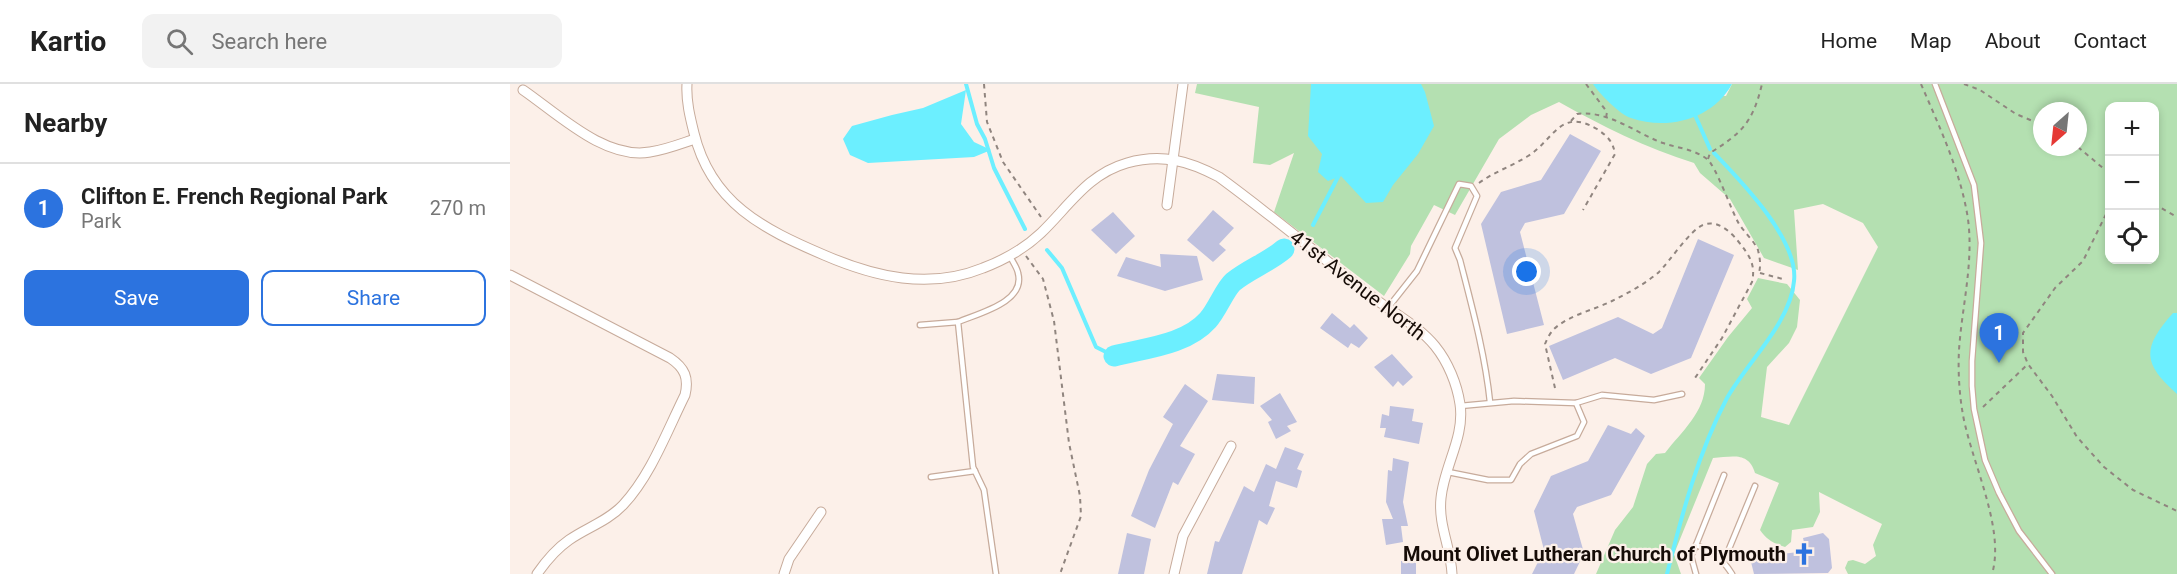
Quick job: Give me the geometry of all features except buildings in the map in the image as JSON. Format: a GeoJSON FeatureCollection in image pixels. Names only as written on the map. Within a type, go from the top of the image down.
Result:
{"type":"FeatureCollection","features":[{"type":"Feature","properties":{"kind":"street","name":"41st Avenue North"},"geometry":{"type":"LineString","coordinates":[[687,84],[688,108],[704,165],[719,188],[737,207],[758,224],[782,237],[847,265],[898,279],[927,280],[958,276],[1010,256],[1047,227],[1092,179],[1109,169],[1129,162],[1172,158],[1200,167],[1219,177],[1419,331],[1435,346],[1447,364],[1460,406],[1455,448],[1446,471],[1441,498],[1441,524],[1452,574]]}},
{"type":"Feature","properties":{"kind":"street"},"geometry":{"type":"LineString","coordinates":[[1167,205],[1183,84]]}},
{"type":"Feature","properties":{"kind":"street"},"geometry":{"type":"LineString","coordinates":[[524,90],[591,138],[609,148],[628,153],[648,153],[695,139]]}},
{"type":"Feature","properties":{"kind":"street"},"geometry":{"type":"LineString","coordinates":[[510,275],[670,358],[681,365],[686,374],[685,395],[637,487],[622,506],[606,519],[569,540],[552,554],[537,574]]}},
{"type":"Feature","properties":{"kind":"street"},"geometry":{"type":"LineString","coordinates":[[1174,574],[1183,536],[1231,446]]}},
{"type":"Feature","properties":{"kind":"street"},"geometry":{"type":"LineString","coordinates":[[784,574],[789,559],[820,512]]}},
{"type":"Feature","properties":{"kind":"lane"},"geometry":{"type":"LineString","coordinates":[[1935,84],[1974,185],[1981,243],[1972,386],[1974,410],[1985,460],[2019,531],[2052,574]]}},
{"type":"Feature","properties":{"kind":"lane"},"geometry":{"type":"LineString","coordinates":[[1388,309],[1417,271],[1459,184],[1471,186],[1477,196],[1455,248],[1480,340],[1487,371],[1490,402]]}},
{"type":"Feature","properties":{"kind":"lane"},"geometry":{"type":"LineString","coordinates":[[920,325],[958,322],[1009,300],[1018,289],[1019,274],[1010,256]]}},
{"type":"Feature","properties":{"kind":"lane"},"geometry":{"type":"LineString","coordinates":[[958,322],[973,466],[984,490],[996,574]]}},
{"type":"Feature","properties":{"kind":"lane"},"geometry":{"type":"LineString","coordinates":[[1460,406],[1490,402],[1576,403],[1602,395],[1654,400],[1682,394]]}},
{"type":"Feature","properties":{"kind":"lane"},"geometry":{"type":"LineString","coordinates":[[1446,471],[1488,480],[1511,480],[1520,464],[1531,454],[1577,436],[1584,422],[1576,403]]}},
{"type":"Feature","properties":{"kind":"lane"},"geometry":{"type":"LineString","coordinates":[[931,477],[975,471]]}},
{"type":"Feature","properties":{"kind":"lane"},"geometry":{"type":"LineString","coordinates":[[1696,574],[1690,556],[1724,475]]}},
{"type":"Feature","properties":{"kind":"lane"},"geometry":{"type":"LineString","coordinates":[[1724,561],[1755,486]]}},
{"type":"Feature","properties":{"kind":"lane"},"geometry":{"type":"LineString","coordinates":[[1696,545],[1713,551],[1724,561],[1732,574]]}},
{"type":"Feature","properties":{"kind":"path"},"geometry":{"type":"LineString","coordinates":[[984,84],[987,122],[1003,162],[1047,227]]}},
{"type":"Feature","properties":{"kind":"path"},"geometry":{"type":"LineString","coordinates":[[1586,84],[1607,112],[1606,118]]}},
{"type":"Feature","properties":{"kind":"path"},"geometry":{"type":"LineString","coordinates":[[1708,159],[1710,153],[1744,128],[1758,102],[1762,84]]}},
{"type":"Feature","properties":{"kind":"path"},"geometry":{"type":"LineString","coordinates":[[1921,84],[1949,150],[1963,193],[1967,215],[1969,259],[1959,351],[1959,374],[1968,442],[1989,511],[1994,540],[1995,564],[1992,574]]}},
{"type":"Feature","properties":{"kind":"path"},"geometry":{"type":"LineString","coordinates":[[1964,84],[1980,90],[2016,114],[2033,121]]}},
{"type":"Feature","properties":{"kind":"path"},"geometry":{"type":"LineString","coordinates":[[1474,190],[1487,178],[1536,152],[1556,129],[1571,121],[1577,114],[1620,122],[1647,137],[1685,148],[1708,159],[1740,226],[1757,248],[1761,263],[1759,273]]}},
{"type":"Feature","properties":{"kind":"path"},"geometry":{"type":"LineString","coordinates":[[1571,121],[1587,124],[1605,135],[1613,144],[1615,154],[1583,210]]}},
{"type":"Feature","properties":{"kind":"path"},"geometry":{"type":"LineString","coordinates":[[2087,155],[2105,171]]}},
{"type":"Feature","properties":{"kind":"path"},"geometry":{"type":"LineString","coordinates":[[2159,207],[2177,217]]}},
{"type":"Feature","properties":{"kind":"path"},"geometry":{"type":"LineString","coordinates":[[2107,210],[2083,261],[2055,288],[2023,333],[2023,352],[2028,364],[2052,396],[2077,436],[2104,467],[2133,490],[2177,511]]}},
{"type":"Feature","properties":{"kind":"path"},"geometry":{"type":"LineString","coordinates":[[1555,388],[1545,344],[1552,330],[1567,320],[1596,309],[1633,290],[1657,273],[1702,225],[1711,224],[1723,227],[1734,236],[1751,258],[1754,273],[1742,303],[1695,378]]}},
{"type":"Feature","properties":{"kind":"path"},"geometry":{"type":"LineString","coordinates":[[1021,249],[1043,279],[1054,321],[1063,399],[1080,496],[1081,516],[1060,574]]}},
{"type":"Feature","properties":{"kind":"path"},"geometry":{"type":"LineString","coordinates":[[1754,273],[1783,279]]}},
{"type":"Feature","properties":{"kind":"path"},"geometry":{"type":"LineString","coordinates":[[1984,407],[2028,364]]}},
{"type":"Feature","properties":{"kind":"green space"},"geometry":{"type":"Polygon","coordinates":[[[1197,84],[1311,84],[1311,101],[1317,84],[1595,84],[1726,96],[1732,84],[2177,84],[2177,574],[1848,574],[1845,568],[1848,561],[1853,560],[1865,564],[1876,556],[1873,545],[1882,524],[1819,492],[1820,512],[1813,527],[1792,530],[1791,542],[1785,547],[1777,544],[1768,539],[1760,530],[1779,483],[1755,473],[1744,458],[1733,457],[1713,458],[1674,554],[1681,574],[1596,574],[1615,530],[1633,507],[1647,464],[1656,454],[1665,453],[1697,412],[1705,384],[1699,378],[1752,308],[1747,299],[1758,278],[1787,284],[1800,300],[1797,327],[1789,343],[1767,367],[1761,417],[1789,425],[1878,247],[1863,223],[1823,204],[1794,210],[1798,270],[1764,258],[1730,199],[1700,173],[1694,163],[1625,136],[1559,102],[1531,115],[1499,139],[1455,215],[1434,205],[1411,246],[1410,254],[1384,296],[1274,212],[1294,153],[1270,165],[1253,163],[1259,107],[1195,93],[1197,84]]]}},
{"type":"Feature","properties":{"kind":"water"},"geometry":{"type":"Polygon","coordinates":[[[1311,84],[1421,84],[1434,126],[1418,154],[1393,185],[1383,202],[1366,203],[1341,176],[1328,181],[1318,172],[1322,154],[1308,136],[1311,84]]]}},
{"type":"Feature","properties":{"kind":"water"},"geometry":{"type":"Polygon","coordinates":[[[1593,84],[1732,84],[1724,96],[1701,114],[1688,119],[1660,123],[1645,122],[1626,116],[1610,103],[1593,84]]]}},
{"type":"Feature","properties":{"kind":"water"},"geometry":{"type":"Polygon","coordinates":[[[966,90],[961,124],[974,142],[991,150],[974,157],[868,163],[850,155],[843,139],[852,126],[923,108],[966,90]]]}},
{"type":"Feature","properties":{"kind":"water"},"geometry":{"type":"Polygon","coordinates":[[[2173,313],[2177,313],[2177,394],[2157,373],[2150,355],[2156,336],[2173,313]]]}},
{"type":"Feature","properties":{"kind":"waterway"},"geometry":{"type":"LineString","coordinates":[[966,84],[977,124],[985,139],[994,168],[1025,229]]}},
{"type":"Feature","properties":{"kind":"waterway"},"geometry":{"type":"LineString","coordinates":[[1695,115],[1710,149]]}},
{"type":"Feature","properties":{"kind":"waterway"},"geometry":{"type":"LineString","coordinates":[[1667,574],[1692,484],[1717,419],[1733,388],[1782,318],[1791,298],[1794,281],[1793,265],[1778,230],[1752,195],[1714,153]]}},
{"type":"Feature","properties":{"kind":"waterway"},"geometry":{"type":"LineString","coordinates":[[1313,225],[1339,175]]}},
{"type":"Feature","properties":{"kind":"waterway"},"geometry":{"type":"LineString","coordinates":[[1114,356],[1164,344],[1188,335],[1208,320],[1233,282],[1284,249]]}},
{"type":"Feature","properties":{"kind":"waterway"},"geometry":{"type":"LineString","coordinates":[[1047,250],[1062,268],[1096,347],[1114,356]]}},
{"type":"Feature","properties":{"kind":"place","name":"Clifton E. French Regional Park"},"geometry":{"type":"Point","coordinates":[1999,363]}},
{"type":"Feature","properties":{"kind":"place","name":"Mount Olivet Lutheran Church of Plymouth"},"geometry":{"type":"Point","coordinates":[1804,554]}}]}
